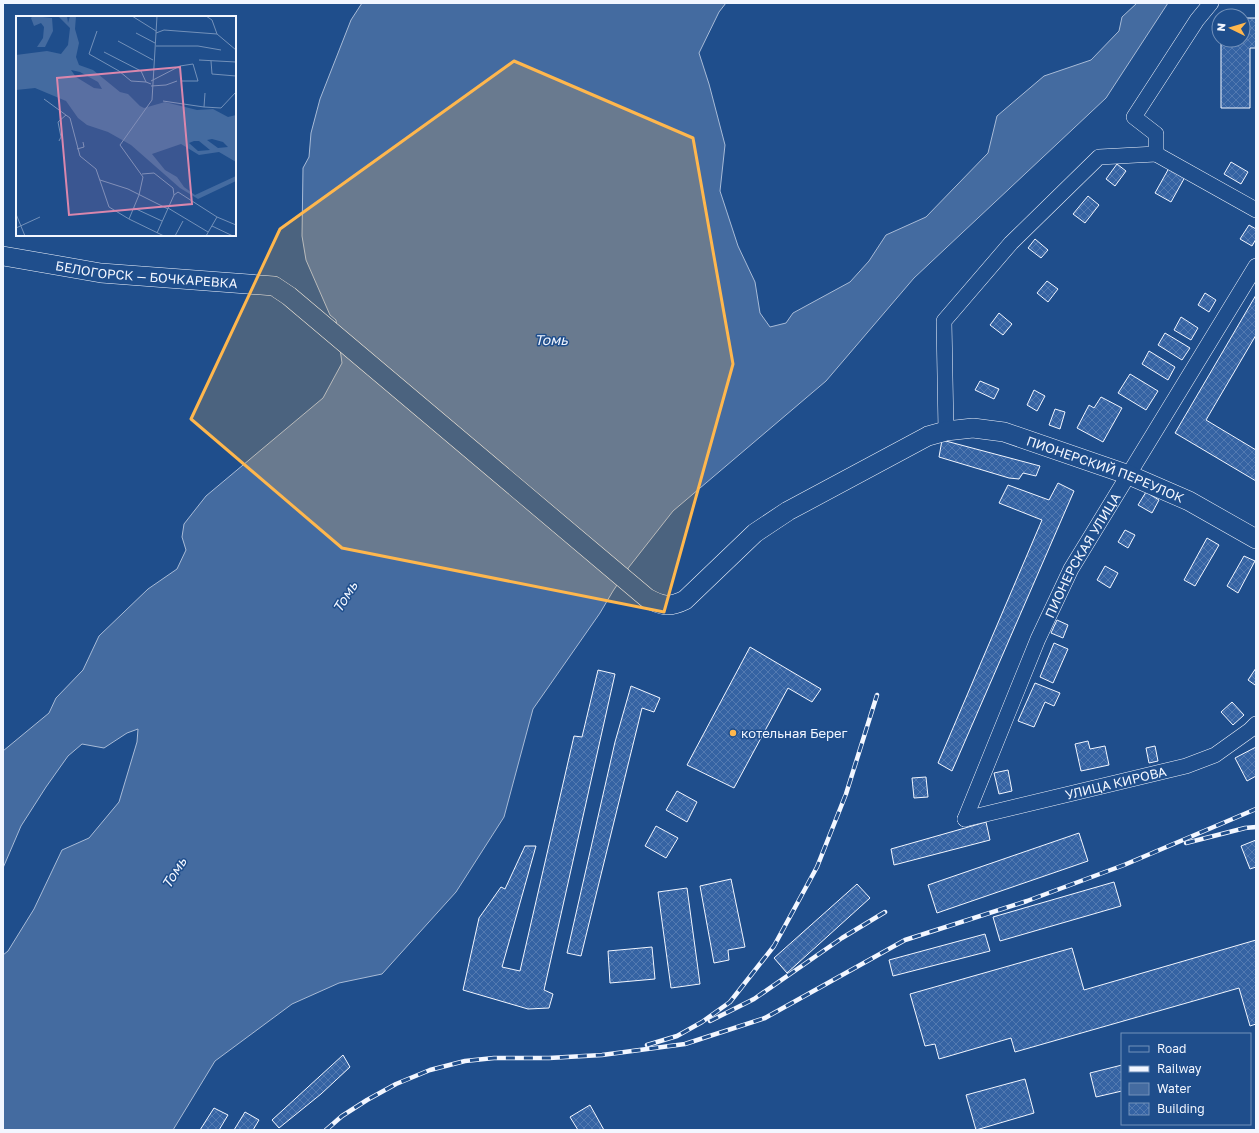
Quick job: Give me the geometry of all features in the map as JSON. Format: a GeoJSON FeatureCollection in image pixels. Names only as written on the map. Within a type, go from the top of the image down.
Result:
{"type":"FeatureCollection","features":[{"type":"Feature","properties":{"kind":"main road","name":"БЕЛОГОРСК — БОЧКАРЕВКА"},"geometry":{"type":"LineString","coordinates":[[3,256],[101,273],[274,286],[289,296],[647,598]]}},
{"type":"Feature","properties":{"kind":"main road","name":"ПИОНЕРСКИЙ ПЕРЕУЛОК"},"geometry":{"type":"LineString","coordinates":[[647,598],[659,604],[675,605],[685,600],[755,533],[781,516],[928,436],[946,431],[973,428],[1004,432],[1129,474],[1189,501],[1256,539]]}},
{"type":"Feature","properties":{"kind":"street"},"geometry":{"type":"LineString","coordinates":[[1156,154],[1156,134],[1134,117],[1197,20],[1211,3]]}},
{"type":"Feature","properties":{"kind":"street"},"geometry":{"type":"LineString","coordinates":[[946,431],[944,321],[1011,243],[1099,157],[1156,154],[1256,210]]}},
{"type":"Feature","properties":{"kind":"street","name":"ПИОНЕРСКАЯ УЛИЦА"},"geometry":{"type":"LineString","coordinates":[[965,819],[1038,639],[1070,568],[1256,266]]}},
{"type":"Feature","properties":{"kind":"street","name":"УЛИЦА КИРОВА"},"geometry":{"type":"LineString","coordinates":[[965,819],[1186,766],[1215,755],[1256,724]]}},
{"type":"Feature","properties":{"kind":"highlighted area"},"geometry":{"type":"Polygon","coordinates":[[[514,61],[693,138],[733,364],[664,612],[342,548],[191,419],[280,229],[514,61]]]}},
{"type":"Feature","properties":{"kind":"water","name":"Томь"},"geometry":{"type":"Polygon","coordinates":[[[362,3],[726,3],[719,12],[699,53],[725,145],[720,191],[738,246],[755,282],[760,313],[770,327],[786,323],[793,313],[850,282],[869,261],[886,235],[926,217],[988,153],[997,116],[1044,76],[1091,60],[1119,31],[1122,17],[1137,3],[1168,3],[1106,98],[914,278],[826,381],[673,511],[629,567],[600,613],[533,709],[504,817],[456,892],[382,974],[339,983],[292,1004],[215,1061],[173,1130],[3,1130],[3,955],[8,951],[34,909],[62,850],[89,838],[119,802],[137,742],[138,729],[127,733],[104,748],[82,744],[68,756],[21,826],[3,868],[3,751],[49,713],[56,698],[83,670],[99,636],[148,589],[177,569],[186,550],[182,537],[184,524],[206,496],[323,398],[342,363],[336,320],[330,315],[306,260],[302,236],[303,168],[309,157],[311,133],[320,99],[351,20],[362,3]]]}},
{"type":"Feature","properties":{"kind":"building"},"geometry":{"type":"Polygon","coordinates":[[[1251,18],[1256,18],[1256,48],[1251,48],[1251,18]]]}},
{"type":"Feature","properties":{"kind":"building"},"geometry":{"type":"Polygon","coordinates":[[[1221,48],[1250,48],[1250,108],[1221,108],[1221,48]]]}},
{"type":"Feature","properties":{"kind":"building"},"geometry":{"type":"Polygon","coordinates":[[[1231,162],[1248,172],[1241,184],[1224,174],[1231,162]]]}},
{"type":"Feature","properties":{"kind":"building"},"geometry":{"type":"Polygon","coordinates":[[[1117,164],[1126,171],[1115,186],[1106,179],[1117,164]]]}},
{"type":"Feature","properties":{"kind":"building"},"geometry":{"type":"Polygon","coordinates":[[[1169,168],[1185,177],[1171,202],[1155,193],[1169,168]]]}},
{"type":"Feature","properties":{"kind":"building"},"geometry":{"type":"Polygon","coordinates":[[[1088,196],[1099,205],[1085,223],[1073,214],[1088,196]]]}},
{"type":"Feature","properties":{"kind":"building"},"geometry":{"type":"Polygon","coordinates":[[[1249,225],[1256,229],[1256,239],[1252,246],[1240,239],[1249,225]]]}},
{"type":"Feature","properties":{"kind":"building"},"geometry":{"type":"Polygon","coordinates":[[[1035,239],[1048,250],[1041,258],[1028,248],[1035,239]]]}},
{"type":"Feature","properties":{"kind":"building"},"geometry":{"type":"Polygon","coordinates":[[[1047,281],[1058,289],[1048,302],[1037,293],[1047,281]]]}},
{"type":"Feature","properties":{"kind":"building"},"geometry":{"type":"Polygon","coordinates":[[[1205,293],[1216,300],[1209,312],[1198,305],[1205,293]]]}},
{"type":"Feature","properties":{"kind":"building"},"geometry":{"type":"Polygon","coordinates":[[[1256,295],[1256,335],[1206,420],[1256,450],[1256,481],[1175,433],[1256,295]]]}},
{"type":"Feature","properties":{"kind":"building"},"geometry":{"type":"Polygon","coordinates":[[[999,313],[1012,324],[1003,335],[990,325],[999,313]]]}},
{"type":"Feature","properties":{"kind":"building"},"geometry":{"type":"Polygon","coordinates":[[[1181,317],[1198,328],[1191,340],[1174,330],[1181,317]]]}},
{"type":"Feature","properties":{"kind":"building"},"geometry":{"type":"Polygon","coordinates":[[[1165,333],[1190,348],[1182,360],[1158,345],[1165,333]]]}},
{"type":"Feature","properties":{"kind":"building"},"geometry":{"type":"Polygon","coordinates":[[[1149,351],[1175,367],[1168,380],[1142,364],[1149,351]]]}},
{"type":"Feature","properties":{"kind":"building"},"geometry":{"type":"Polygon","coordinates":[[[1130,374],[1158,391],[1146,410],[1118,393],[1130,374]]]}},
{"type":"Feature","properties":{"kind":"building"},"geometry":{"type":"Polygon","coordinates":[[[980,381],[999,389],[994,399],[975,390],[980,381]]]}},
{"type":"Feature","properties":{"kind":"building"},"geometry":{"type":"Polygon","coordinates":[[[1034,390],[1045,396],[1037,411],[1027,405],[1034,390]]]}},
{"type":"Feature","properties":{"kind":"building"},"geometry":{"type":"Polygon","coordinates":[[[1101,397],[1122,408],[1103,442],[1077,428],[1089,405],[1094,408],[1101,397]]]}},
{"type":"Feature","properties":{"kind":"building"},"geometry":{"type":"Polygon","coordinates":[[[1055,409],[1065,412],[1060,429],[1049,425],[1055,409]]]}},
{"type":"Feature","properties":{"kind":"building"},"geometry":{"type":"Polygon","coordinates":[[[942,440],[1040,466],[1036,476],[1023,473],[1019,479],[1009,478],[939,457],[942,440]]]}},
{"type":"Feature","properties":{"kind":"building"},"geometry":{"type":"Polygon","coordinates":[[[1058,483],[1074,491],[952,771],[938,763],[1042,520],[999,503],[1008,485],[1049,500],[1058,483]]]}},
{"type":"Feature","properties":{"kind":"building"},"geometry":{"type":"Polygon","coordinates":[[[1146,492],[1159,500],[1152,513],[1138,505],[1146,492]]]}},
{"type":"Feature","properties":{"kind":"building"},"geometry":{"type":"Polygon","coordinates":[[[1125,530],[1135,535],[1128,548],[1118,542],[1125,530]]]}},
{"type":"Feature","properties":{"kind":"building"},"geometry":{"type":"Polygon","coordinates":[[[1207,538],[1219,545],[1195,586],[1184,580],[1207,538]]]}},
{"type":"Feature","properties":{"kind":"building"},"geometry":{"type":"Polygon","coordinates":[[[1244,556],[1255,561],[1238,593],[1227,586],[1244,556]]]}},
{"type":"Feature","properties":{"kind":"building"},"geometry":{"type":"Polygon","coordinates":[[[1105,566],[1118,573],[1110,588],[1097,580],[1105,566]]]}},
{"type":"Feature","properties":{"kind":"building"},"geometry":{"type":"Polygon","coordinates":[[[1057,620],[1068,625],[1063,638],[1051,633],[1057,620]]]}},
{"type":"Feature","properties":{"kind":"building"},"geometry":{"type":"Polygon","coordinates":[[[1054,643],[1068,649],[1053,683],[1040,677],[1054,643]]]}},
{"type":"Feature","properties":{"kind":"building","name":"котельная Берег"},"geometry":{"type":"Polygon","coordinates":[[[750,647],[821,689],[812,702],[788,688],[734,788],[687,765],[750,647]]]}},
{"type":"Feature","properties":{"kind":"building"},"geometry":{"type":"Polygon","coordinates":[[[1256,668],[1256,684],[1255,685],[1248,680],[1256,668]]]}},
{"type":"Feature","properties":{"kind":"building"},"geometry":{"type":"Polygon","coordinates":[[[598,670],[615,674],[544,990],[553,994],[549,1008],[528,1009],[463,990],[479,918],[501,887],[505,889],[525,846],[536,846],[502,967],[520,971],[574,736],[582,737],[598,670]]]}},
{"type":"Feature","properties":{"kind":"building"},"geometry":{"type":"Polygon","coordinates":[[[1035,683],[1060,693],[1054,706],[1045,702],[1034,727],[1018,721],[1035,683]]]}},
{"type":"Feature","properties":{"kind":"building"},"geometry":{"type":"Polygon","coordinates":[[[631,686],[660,698],[654,712],[642,708],[581,956],[567,953],[615,742],[631,686]]]}},
{"type":"Feature","properties":{"kind":"building"},"geometry":{"type":"Polygon","coordinates":[[[1232,702],[1244,715],[1233,725],[1221,712],[1232,702]]]}},
{"type":"Feature","properties":{"kind":"building"},"geometry":{"type":"Polygon","coordinates":[[[1088,741],[1090,749],[1105,746],[1109,765],[1081,771],[1075,744],[1088,741]]]}},
{"type":"Feature","properties":{"kind":"building"},"geometry":{"type":"Polygon","coordinates":[[[1155,746],[1158,761],[1149,763],[1146,748],[1155,746]]]}},
{"type":"Feature","properties":{"kind":"building"},"geometry":{"type":"Polygon","coordinates":[[[1256,747],[1256,776],[1247,781],[1235,758],[1256,747]]]}},
{"type":"Feature","properties":{"kind":"building"},"geometry":{"type":"Polygon","coordinates":[[[1008,770],[1012,791],[999,794],[994,773],[1008,770]]]}},
{"type":"Feature","properties":{"kind":"building"},"geometry":{"type":"Polygon","coordinates":[[[926,777],[928,797],[914,798],[912,778],[926,777]]]}},
{"type":"Feature","properties":{"kind":"building"},"geometry":{"type":"Polygon","coordinates":[[[677,791],[697,802],[687,822],[666,810],[677,791]]]}},
{"type":"Feature","properties":{"kind":"building"},"geometry":{"type":"Polygon","coordinates":[[[986,822],[990,840],[894,865],[891,849],[986,822]]]}},
{"type":"Feature","properties":{"kind":"building"},"geometry":{"type":"Polygon","coordinates":[[[656,826],[678,838],[666,858],[645,846],[656,826]]]}},
{"type":"Feature","properties":{"kind":"building"},"geometry":{"type":"Polygon","coordinates":[[[1079,833],[1088,861],[937,913],[928,885],[1079,833]]]}},
{"type":"Feature","properties":{"kind":"building"},"geometry":{"type":"Polygon","coordinates":[[[1256,840],[1256,867],[1250,869],[1241,846],[1256,840]]]}},
{"type":"Feature","properties":{"kind":"building"},"geometry":{"type":"Polygon","coordinates":[[[731,879],[745,947],[728,950],[729,960],[714,963],[700,886],[731,879]]]}},
{"type":"Feature","properties":{"kind":"building"},"geometry":{"type":"Polygon","coordinates":[[[1114,882],[1121,906],[1000,941],[993,917],[1114,882]]]}},
{"type":"Feature","properties":{"kind":"building"},"geometry":{"type":"Polygon","coordinates":[[[857,884],[870,898],[787,973],[774,958],[857,884]]]}},
{"type":"Feature","properties":{"kind":"building"},"geometry":{"type":"Polygon","coordinates":[[[687,888],[700,984],[671,988],[658,892],[687,888]]]}},
{"type":"Feature","properties":{"kind":"building"},"geometry":{"type":"Polygon","coordinates":[[[985,934],[990,951],[893,976],[889,960],[985,934]]]}},
{"type":"Feature","properties":{"kind":"building"},"geometry":{"type":"Polygon","coordinates":[[[1256,940],[1256,1024],[1250,1026],[1239,988],[1015,1052],[1011,1038],[939,1059],[935,1044],[925,1046],[910,994],[1072,948],[1084,990],[1256,940]]]}},
{"type":"Feature","properties":{"kind":"building"},"geometry":{"type":"Polygon","coordinates":[[[652,947],[655,979],[610,983],[608,951],[652,947]]]}},
{"type":"Feature","properties":{"kind":"building"},"geometry":{"type":"Polygon","coordinates":[[[343,1055],[350,1067],[321,1094],[279,1128],[272,1120],[343,1055]]]}},
{"type":"Feature","properties":{"kind":"building"},"geometry":{"type":"Polygon","coordinates":[[[1121,1065],[1121,1091],[1096,1097],[1090,1073],[1121,1065]]]}},
{"type":"Feature","properties":{"kind":"building"},"geometry":{"type":"Polygon","coordinates":[[[1025,1079],[1034,1113],[976,1130],[966,1095],[1025,1079]]]}},
{"type":"Feature","properties":{"kind":"building"},"geometry":{"type":"Polygon","coordinates":[[[590,1105],[604,1130],[578,1130],[570,1117],[590,1105]]]}},
{"type":"Feature","properties":{"kind":"building"},"geometry":{"type":"Polygon","coordinates":[[[214,1108],[228,1115],[219,1130],[200,1130],[214,1108]]]}},
{"type":"Feature","properties":{"kind":"building"},"geometry":{"type":"Polygon","coordinates":[[[245,1112],[259,1120],[253,1130],[234,1130],[245,1112]]]}},
{"type":"Feature","properties":{"kind":"railway"},"geometry":{"type":"LineString","coordinates":[[647,1045],[677,1036],[702,1022],[730,1002],[774,946],[817,867],[846,794],[877,695]]}},
{"type":"Feature","properties":{"kind":"railway"},"geometry":{"type":"LineString","coordinates":[[326,1130],[342,1116],[396,1084],[430,1070],[465,1061],[494,1058],[549,1058],[602,1055],[685,1044],[765,1018],[905,940],[1027,901],[1124,865],[1256,809]]}},
{"type":"Feature","properties":{"kind":"railway"},"geometry":{"type":"LineString","coordinates":[[1186,843],[1245,828],[1256,827]]}},
{"type":"Feature","properties":{"kind":"railway"},"geometry":{"type":"LineString","coordinates":[[710,1021],[754,999],[842,938],[885,912]]}},
{"type":"Feature","properties":{"kind":"place","name":"котельная Берег"},"geometry":{"type":"Point","coordinates":[733,733]}}]}
